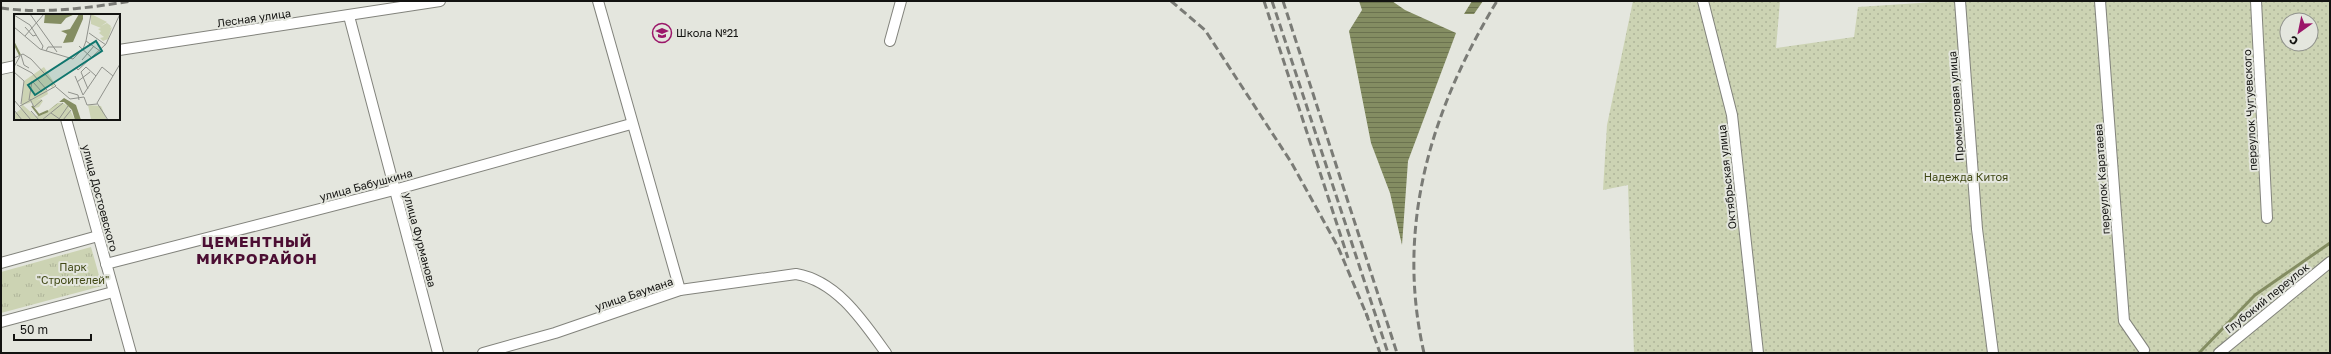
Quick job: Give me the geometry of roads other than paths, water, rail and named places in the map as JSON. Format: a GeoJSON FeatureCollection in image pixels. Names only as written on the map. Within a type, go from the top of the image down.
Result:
{"type":"FeatureCollection","features":[{"type":"Feature","properties":{"kind":"street","name":"Лесная улица"},"geometry":{"type":"LineString","coordinates":[[120,50],[440,1]]}},
{"type":"Feature","properties":{"kind":"street"},"geometry":{"type":"LineString","coordinates":[[598,1],[631,124],[680,290]]}},
{"type":"Feature","properties":{"kind":"street"},"geometry":{"type":"LineString","coordinates":[[890,41],[901,1]]}},
{"type":"Feature","properties":{"kind":"street","name":"Октябрьская улица"},"geometry":{"type":"LineString","coordinates":[[1703,1],[1732,115],[1758,353]]}},
{"type":"Feature","properties":{"kind":"street","name":"Промысловая улица"},"geometry":{"type":"LineString","coordinates":[[1960,1],[1977,229],[1993,353]]}},
{"type":"Feature","properties":{"kind":"street","name":"переулок Каратаева"},"geometry":{"type":"LineString","coordinates":[[2100,1],[2124,321],[2144,350]]}},
{"type":"Feature","properties":{"kind":"street","name":"переулок Чугуевского"},"geometry":{"type":"LineString","coordinates":[[2256,1],[2267,218]]}},
{"type":"Feature","properties":{"kind":"street","name":"улица Фурманова"},"geometry":{"type":"LineString","coordinates":[[349,16],[438,353]]}},
{"type":"Feature","properties":{"kind":"street"},"geometry":{"type":"LineString","coordinates":[[1,69],[14,66]]}},
{"type":"Feature","properties":{"kind":"street","name":"улица Достоевского"},"geometry":{"type":"LineString","coordinates":[[66,120],[131,353]]}},
{"type":"Feature","properties":{"kind":"street","name":"улица Бабушкина"},"geometry":{"type":"LineString","coordinates":[[106,264],[394,190],[631,124]]}},
{"type":"Feature","properties":{"kind":"street"},"geometry":{"type":"LineString","coordinates":[[1,263],[98,236]]}},
{"type":"Feature","properties":{"kind":"street","name":"Глубокий переулок"},"geometry":{"type":"LineString","coordinates":[[2219,353],[2330,262]]}},
{"type":"Feature","properties":{"kind":"street","name":"улица Баумана"},"geometry":{"type":"LineString","coordinates":[[483,353],[555,333],[680,290],[796,274],[817,280],[832,289],[865,323],[886,353]]}},
{"type":"Feature","properties":{"kind":"street"},"geometry":{"type":"LineString","coordinates":[[1,322],[113,292]]}},
{"type":"Feature","properties":{"kind":"waterway"},"geometry":{"type":"LineString","coordinates":[[2199,353],[2255,295],[2330,243]]}},
{"type":"Feature","properties":{"kind":"railway"},"geometry":{"type":"LineString","coordinates":[[1,8],[17,10],[50,10],[82,8],[131,1]]}},
{"type":"Feature","properties":{"kind":"railway"},"geometry":{"type":"LineString","coordinates":[[1171,1],[1205,30],[1291,162],[1338,247],[1368,318]]}},
{"type":"Feature","properties":{"kind":"railway"},"geometry":{"type":"LineString","coordinates":[[1264,1],[1348,258]]}},
{"type":"Feature","properties":{"kind":"railway"},"geometry":{"type":"LineString","coordinates":[[1272,1],[1388,353]]}},
{"type":"Feature","properties":{"kind":"railway"},"geometry":{"type":"LineString","coordinates":[[1283,1],[1397,353]]}},
{"type":"Feature","properties":{"kind":"railway"},"geometry":{"type":"LineString","coordinates":[[1424,353],[1416,306],[1414,260],[1417,215],[1425,170],[1437,127],[1454,84],[1474,42],[1497,1]]}},
{"type":"Feature","properties":{"kind":"railway"},"geometry":{"type":"LineString","coordinates":[[1366,313],[1380,353]]}},
{"type":"Feature","properties":{"kind":"place","name":"Школа №21"},"geometry":{"type":"Point","coordinates":[662,33]}},
{"type":"Feature","properties":{"kind":"district","name":"ЦЕМЕНТНЫЙ МИКРОРАЙОН"},"geometry":{"type":"Point","coordinates":[257,250]}},
{"type":"Feature","properties":{"kind":"park label","name":"Надежда Китоя"},"geometry":{"type":"Point","coordinates":[1966,177]}},
{"type":"Feature","properties":{"kind":"park label","name":"Парк \"Строителей\""},"geometry":{"type":"Point","coordinates":[73,273]}}]}
